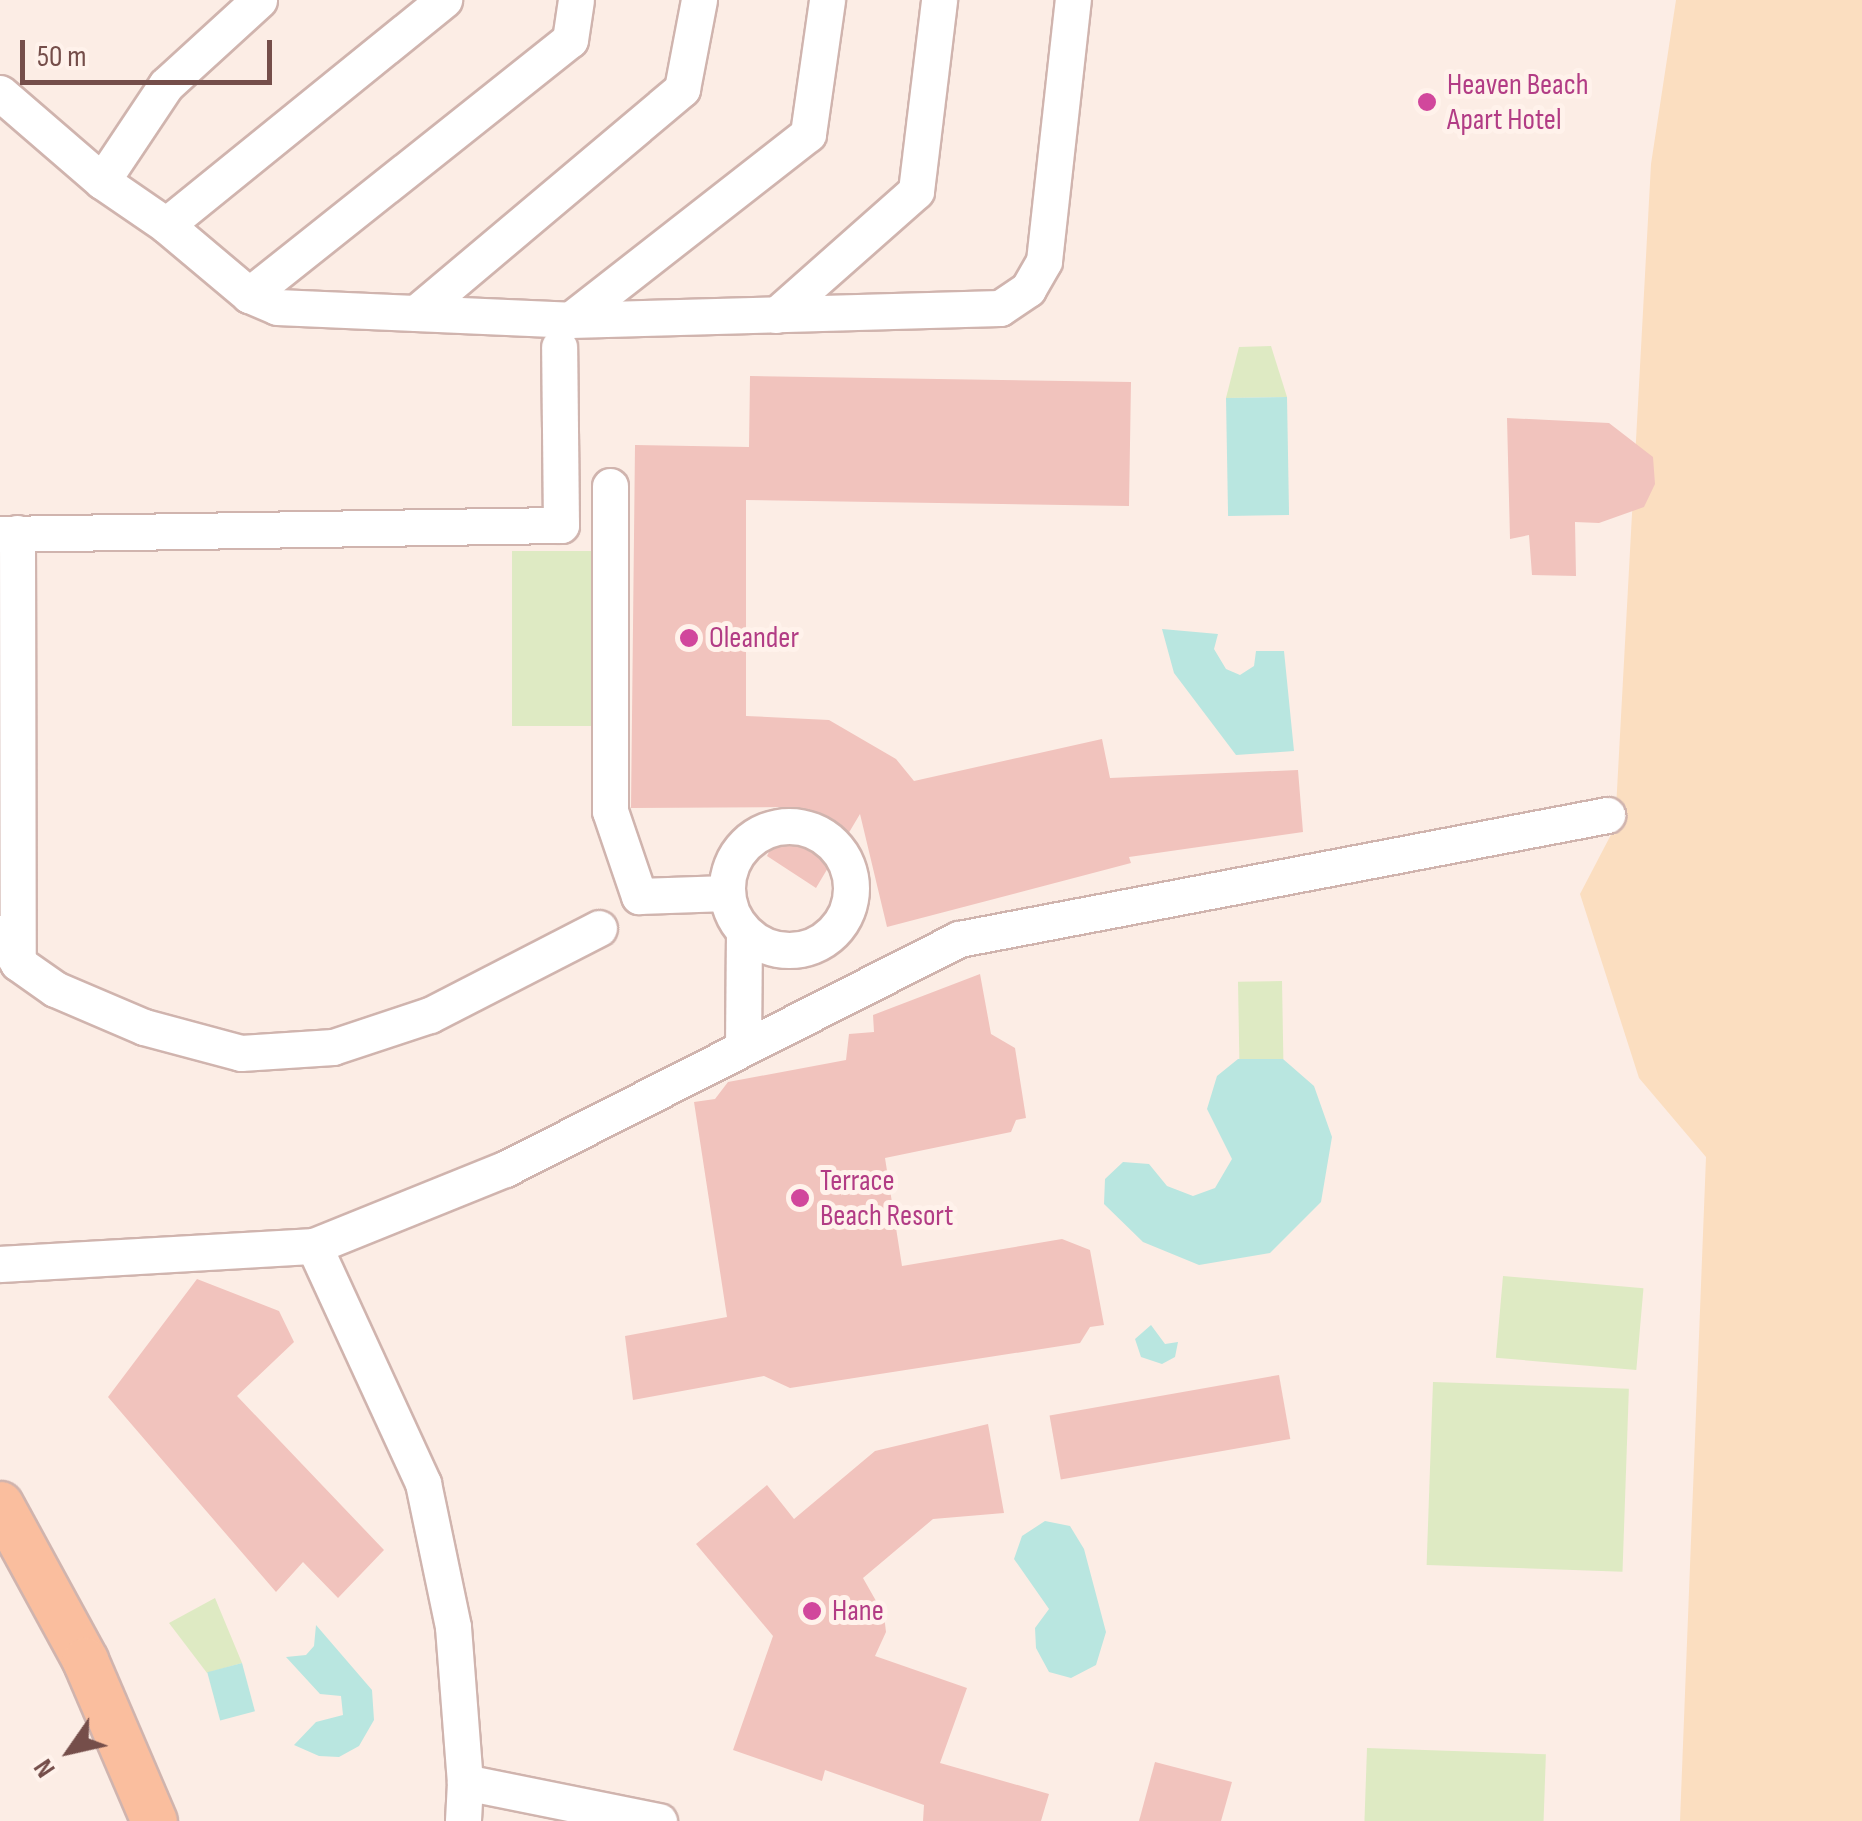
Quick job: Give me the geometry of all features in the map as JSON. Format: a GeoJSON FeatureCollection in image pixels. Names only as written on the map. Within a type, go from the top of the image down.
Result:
{"type":"FeatureCollection","features":[{"type":"Feature","properties":{"kind":"main road"},"geometry":{"type":"LineString","coordinates":[[0,1504],[85,1660],[154,1821]]}},
{"type":"Feature","properties":{"kind":"street"},"geometry":{"type":"LineString","coordinates":[[102,181],[166,85],[259,0]]}},
{"type":"Feature","properties":{"kind":"street"},"geometry":{"type":"LineString","coordinates":[[166,224],[444,0]]}},
{"type":"Feature","properties":{"kind":"street"},"geometry":{"type":"LineString","coordinates":[[249,296],[570,40],[576,0]]}},
{"type":"Feature","properties":{"kind":"street"},"geometry":{"type":"LineString","coordinates":[[416,313],[682,89],[699,0]]}},
{"type":"Feature","properties":{"kind":"street"},"geometry":{"type":"LineString","coordinates":[[18,963],[9,534],[560,525],[564,333],[808,134],[827,0]]}},
{"type":"Feature","properties":{"kind":"street"},"geometry":{"type":"LineString","coordinates":[[776,315],[916,191],[940,0]]}},
{"type":"Feature","properties":{"kind":"street"},"geometry":{"type":"LineString","coordinates":[[0,93],[102,181],[166,224],[249,296],[277,307],[416,313],[564,333],[776,315],[1000,308],[1028,289],[1044,262],[1073,0]]}},
{"type":"Feature","properties":{"kind":"street"},"geometry":{"type":"LineString","coordinates":[[610,486],[610,810],[639,896],[727,893]]}},
{"type":"Feature","properties":{"kind":"street"},"geometry":{"type":"LineString","coordinates":[[0,1264],[314,1246],[505,1169],[959,939],[1607,814]]}},
{"type":"Feature","properties":{"kind":"street"},"geometry":{"type":"LineString","coordinates":[[795,825],[816,831],[834,844],[846,862],[851,900],[833,934],[798,950],[779,950],[744,932],[732,914],[728,872],[738,852],[753,837],[773,827],[795,825]]}},
{"type":"Feature","properties":{"kind":"street"},"geometry":{"type":"LineString","coordinates":[[0,932],[18,963],[55,989],[144,1027],[241,1052],[260,1052],[333,1047],[430,1014],[599,928]]}},
{"type":"Feature","properties":{"kind":"street"},"geometry":{"type":"LineString","coordinates":[[743,1047],[744,932]]}},
{"type":"Feature","properties":{"kind":"street"},"geometry":{"type":"LineString","coordinates":[[314,1246],[423,1484],[452,1627],[465,1782],[463,1821]]}},
{"type":"Feature","properties":{"kind":"street"},"geometry":{"type":"LineString","coordinates":[[465,1782],[658,1821]]}},
{"type":"Feature","properties":{"kind":"green space"},"geometry":{"type":"Polygon","coordinates":[[[1271,346],[1287,397],[1226,398],[1239,347],[1271,346]]]}},
{"type":"Feature","properties":{"kind":"green space"},"geometry":{"type":"Polygon","coordinates":[[[512,551],[595,551],[595,726],[512,726],[512,551]]]}},
{"type":"Feature","properties":{"kind":"green space"},"geometry":{"type":"Polygon","coordinates":[[[1282,981],[1283,1059],[1239,1060],[1238,982],[1282,981]]]}},
{"type":"Feature","properties":{"kind":"green space"},"geometry":{"type":"Polygon","coordinates":[[[1503,1276],[1643,1288],[1636,1370],[1496,1358],[1503,1276]]]}},
{"type":"Feature","properties":{"kind":"green space"},"geometry":{"type":"Polygon","coordinates":[[[1433,1382],[1629,1389],[1622,1572],[1427,1565],[1433,1382]]]}},
{"type":"Feature","properties":{"kind":"green space"},"geometry":{"type":"Polygon","coordinates":[[[215,1598],[242,1663],[207,1673],[169,1623],[215,1598]]]}},
{"type":"Feature","properties":{"kind":"green space"},"geometry":{"type":"Polygon","coordinates":[[[1367,1748],[1546,1754],[1544,1821],[1364,1821],[1367,1748]]]}},
{"type":"Feature","properties":{"kind":"sand"},"geometry":{"type":"Polygon","coordinates":[[[1676,0],[1862,0],[1862,1821],[1680,1821],[1706,1157],[1639,1078],[1580,894],[1615,827],[1651,164],[1676,0]]]}},
{"type":"Feature","properties":{"kind":"water"},"geometry":{"type":"Polygon","coordinates":[[[1287,397],[1289,515],[1228,516],[1226,398],[1287,397]]]}},
{"type":"Feature","properties":{"kind":"water"},"geometry":{"type":"Polygon","coordinates":[[[1162,629],[1218,634],[1214,649],[1226,669],[1240,675],[1254,666],[1256,651],[1284,651],[1294,751],[1236,755],[1174,673],[1162,629]]]}},
{"type":"Feature","properties":{"kind":"water"},"geometry":{"type":"Polygon","coordinates":[[[1238,1059],[1283,1059],[1314,1086],[1332,1137],[1321,1202],[1270,1253],[1199,1265],[1143,1242],[1104,1204],[1105,1179],[1123,1162],[1149,1164],[1167,1186],[1193,1196],[1215,1188],[1232,1159],[1207,1109],[1217,1076],[1238,1059]]]}},
{"type":"Feature","properties":{"kind":"water"},"geometry":{"type":"Polygon","coordinates":[[[1151,1325],[1165,1344],[1178,1342],[1175,1357],[1162,1364],[1141,1357],[1135,1339],[1151,1325]]]}},
{"type":"Feature","properties":{"kind":"water"},"geometry":{"type":"Polygon","coordinates":[[[1045,1521],[1070,1526],[1084,1549],[1106,1632],[1096,1665],[1071,1678],[1049,1672],[1036,1648],[1035,1628],[1049,1609],[1014,1559],[1022,1536],[1045,1521]]]}},
{"type":"Feature","properties":{"kind":"water"},"geometry":{"type":"Polygon","coordinates":[[[316,1625],[372,1690],[374,1720],[359,1746],[339,1757],[319,1756],[294,1745],[316,1722],[343,1715],[341,1696],[320,1694],[286,1657],[306,1655],[314,1646],[316,1625]]]}},
{"type":"Feature","properties":{"kind":"water"},"geometry":{"type":"Polygon","coordinates":[[[242,1663],[255,1711],[220,1721],[207,1672],[242,1663]]]}},
{"type":"Feature","properties":{"kind":"building","name":"Oleander"},"geometry":{"type":"Polygon","coordinates":[[[750,376],[1131,382],[1129,506],[746,500],[746,716],[829,720],[896,759],[914,781],[1102,739],[1110,778],[1298,770],[1303,832],[1129,857],[1131,863],[887,927],[860,814],[816,888],[767,856],[790,807],[631,808],[635,445],[749,447],[750,376]]]}},
{"type":"Feature","properties":{"kind":"building"},"geometry":{"type":"Polygon","coordinates":[[[1507,418],[1609,423],[1653,457],[1655,484],[1644,507],[1599,523],[1575,522],[1576,576],[1532,575],[1529,535],[1510,539],[1507,418]]]}},
{"type":"Feature","properties":{"kind":"building","name":"Terrace Beach Resort"},"geometry":{"type":"Polygon","coordinates":[[[980,974],[991,1034],[1015,1048],[1026,1118],[1016,1120],[1011,1132],[885,1158],[902,1266],[1062,1239],[1090,1250],[1104,1325],[1090,1327],[1080,1343],[790,1388],[764,1376],[633,1400],[625,1336],[727,1317],[694,1102],[715,1099],[728,1082],[846,1060],[849,1034],[874,1032],[873,1015],[980,974]]]}},
{"type":"Feature","properties":{"kind":"building"},"geometry":{"type":"Polygon","coordinates":[[[197,1279],[279,1311],[294,1342],[237,1396],[384,1550],[338,1598],[303,1562],[276,1592],[108,1397],[197,1279]]]}},
{"type":"Feature","properties":{"kind":"building"},"geometry":{"type":"Polygon","coordinates":[[[1279,1375],[1290,1439],[1061,1479],[1050,1415],[1279,1375]]]}},
{"type":"Feature","properties":{"kind":"building"},"geometry":{"type":"Polygon","coordinates":[[[988,1424],[1004,1513],[933,1519],[863,1578],[884,1615],[886,1632],[875,1656],[967,1688],[940,1763],[1049,1794],[1041,1821],[923,1821],[924,1805],[825,1770],[822,1781],[733,1750],[773,1636],[696,1544],[767,1485],[794,1519],[875,1451],[988,1424]]]}},
{"type":"Feature","properties":{"kind":"building"},"geometry":{"type":"Polygon","coordinates":[[[1155,1762],[1232,1782],[1221,1821],[1139,1821],[1155,1762]]]}},
{"type":"Feature","properties":{"kind":"place","name":"Heaven Beach Apart Hotel"},"geometry":{"type":"Point","coordinates":[1427,102]}},
{"type":"Feature","properties":{"kind":"place","name":"Oleander"},"geometry":{"type":"Point","coordinates":[689,638]}},
{"type":"Feature","properties":{"kind":"place","name":"Terrace Beach Resort"},"geometry":{"type":"Point","coordinates":[800,1198]}},
{"type":"Feature","properties":{"kind":"place","name":"Hane"},"geometry":{"type":"Point","coordinates":[812,1611]}}]}
